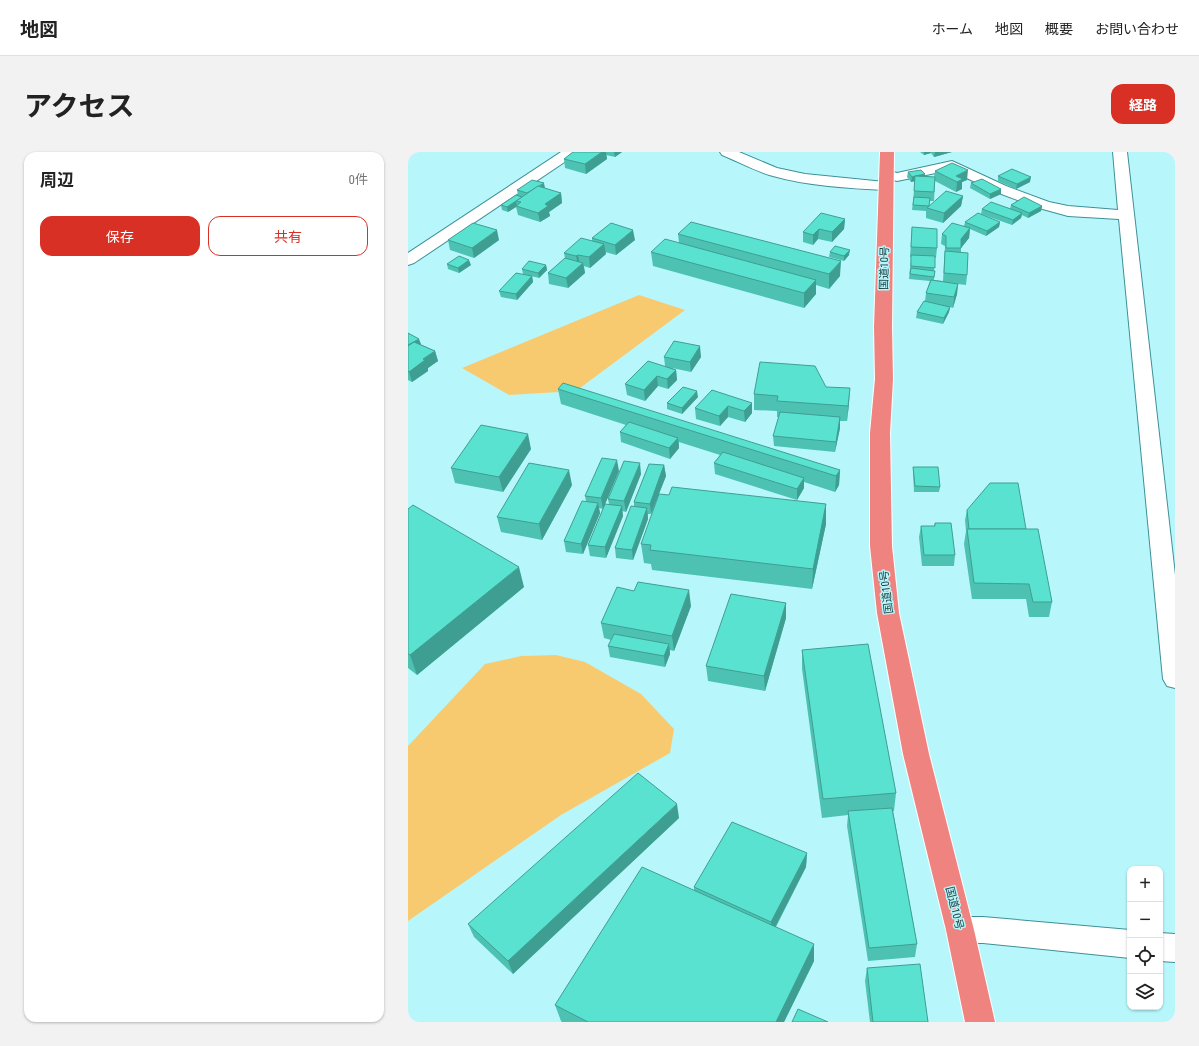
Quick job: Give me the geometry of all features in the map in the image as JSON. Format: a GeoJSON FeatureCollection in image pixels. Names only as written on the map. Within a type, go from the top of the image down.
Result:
{"type":"FeatureCollection","features":[{"type":"Feature","properties":{"kind":"highway","name":"国道10号"},"geometry":{"type":"LineString","coordinates":[[888,152],[883,327],[884,379],[879,455],[881,546],[888,613],[916,754],[960,930],[980,1022]]}},
{"type":"Feature","properties":{"kind":"street"},"geometry":{"type":"LineString","coordinates":[[408,260],[570,152]]}},
{"type":"Feature","properties":{"kind":"street"},"geometry":{"type":"LineString","coordinates":[[727,152],[779,173],[833,182],[886,180],[952,165],[1001,189],[1044,205],[1068,211],[1127,215]]}},
{"type":"Feature","properties":{"kind":"street"},"geometry":{"type":"LineString","coordinates":[[1120,152],[1175,679]]}},
{"type":"Feature","properties":{"kind":"street"},"geometry":{"type":"LineString","coordinates":[[960,930],[983,930],[1127,944]]}},
{"type":"Feature","properties":{"kind":"street"},"geometry":{"type":"LineString","coordinates":[[1163,947],[1175,948]]}},
{"type":"Feature","properties":{"kind":"shaded area"},"geometry":{"type":"Polygon","coordinates":[[[639,295],[685,310],[576,391],[509,395],[462,368],[639,295]]]}},
{"type":"Feature","properties":{"kind":"shaded area"},"geometry":{"type":"Polygon","coordinates":[[[556,655],[585,662],[641,694],[674,729],[670,753],[561,815],[408,921],[408,746],[485,664],[521,656],[556,655]]]}},
{"type":"Feature","properties":{"kind":"building"},"geometry":{"type":"Polygon","coordinates":[[[573,152],[602,152],[585,164],[564,159],[573,152]]]}},
{"type":"Feature","properties":{"kind":"building"},"geometry":{"type":"Polygon","coordinates":[[[952,163],[968,170],[956,176],[963,179],[957,182],[935,171],[952,163]]]}},
{"type":"Feature","properties":{"kind":"building"},"geometry":{"type":"Polygon","coordinates":[[[1012,169],[1031,177],[1017,184],[998,176],[1012,169]]]}},
{"type":"Feature","properties":{"kind":"building"},"geometry":{"type":"Polygon","coordinates":[[[921,170],[925,174],[912,177],[908,172],[921,170]]]}},
{"type":"Feature","properties":{"kind":"building"},"geometry":{"type":"Polygon","coordinates":[[[915,176],[935,177],[934,192],[914,191],[915,176]]]}},
{"type":"Feature","properties":{"kind":"building"},"geometry":{"type":"Polygon","coordinates":[[[982,179],[1001,189],[990,194],[971,183],[982,179]]]}},
{"type":"Feature","properties":{"kind":"building"},"geometry":{"type":"Polygon","coordinates":[[[532,180],[544,183],[527,193],[517,190],[532,180]]]}},
{"type":"Feature","properties":{"kind":"building"},"geometry":{"type":"Polygon","coordinates":[[[538,186],[561,193],[545,204],[548,206],[538,213],[516,206],[521,202],[516,201],[538,186]]]}},
{"type":"Feature","properties":{"kind":"building"},"geometry":{"type":"Polygon","coordinates":[[[946,191],[963,196],[944,213],[927,208],[946,191]]]}},
{"type":"Feature","properties":{"kind":"building"},"geometry":{"type":"Polygon","coordinates":[[[516,195],[522,197],[507,207],[501,205],[516,195]]]}},
{"type":"Feature","properties":{"kind":"building"},"geometry":{"type":"Polygon","coordinates":[[[914,197],[930,198],[929,206],[913,205],[914,197]]]}},
{"type":"Feature","properties":{"kind":"building"},"geometry":{"type":"Polygon","coordinates":[[[1024,197],[1042,206],[1029,213],[1011,205],[1024,197]]]}},
{"type":"Feature","properties":{"kind":"building"},"geometry":{"type":"Polygon","coordinates":[[[991,202],[1022,213],[1013,220],[982,209],[991,202]]]}},
{"type":"Feature","properties":{"kind":"building"},"geometry":{"type":"Polygon","coordinates":[[[821,213],[845,219],[832,232],[819,229],[813,235],[803,232],[821,213]]]}},
{"type":"Feature","properties":{"kind":"building"},"geometry":{"type":"Polygon","coordinates":[[[978,213],[1000,222],[987,231],[965,222],[978,213]]]}},
{"type":"Feature","properties":{"kind":"building"},"geometry":{"type":"Polygon","coordinates":[[[691,222],[841,261],[829,274],[678,234],[691,222]]]}},
{"type":"Feature","properties":{"kind":"building"},"geometry":{"type":"Polygon","coordinates":[[[473,223],[497,230],[472,248],[448,240],[473,223]]]}},
{"type":"Feature","properties":{"kind":"building"},"geometry":{"type":"Polygon","coordinates":[[[611,223],[633,230],[615,245],[592,238],[611,223]]]}},
{"type":"Feature","properties":{"kind":"building"},"geometry":{"type":"Polygon","coordinates":[[[952,223],[970,228],[961,239],[961,248],[946,248],[946,236],[942,234],[952,223]]]}},
{"type":"Feature","properties":{"kind":"building"},"geometry":{"type":"Polygon","coordinates":[[[912,227],[937,229],[937,248],[911,247],[912,227]]]}},
{"type":"Feature","properties":{"kind":"building"},"geometry":{"type":"Polygon","coordinates":[[[581,238],[604,244],[589,257],[564,253],[581,238]]]}},
{"type":"Feature","properties":{"kind":"building"},"geometry":{"type":"Polygon","coordinates":[[[665,239],[816,280],[804,293],[651,252],[665,239]]]}},
{"type":"Feature","properties":{"kind":"building"},"geometry":{"type":"Polygon","coordinates":[[[835,246],[850,250],[844,256],[830,252],[835,246]]]}},
{"type":"Feature","properties":{"kind":"building"},"geometry":{"type":"Polygon","coordinates":[[[945,251],[968,253],[967,275],[944,273],[945,251]]]}},
{"type":"Feature","properties":{"kind":"building"},"geometry":{"type":"Polygon","coordinates":[[[911,255],[935,256],[935,268],[911,266],[911,255]]]}},
{"type":"Feature","properties":{"kind":"building"},"geometry":{"type":"Polygon","coordinates":[[[459,256],[469,260],[458,268],[447,264],[459,256]]]}},
{"type":"Feature","properties":{"kind":"building"},"geometry":{"type":"Polygon","coordinates":[[[565,258],[583,263],[566,278],[548,273],[565,258]]]}},
{"type":"Feature","properties":{"kind":"building"},"geometry":{"type":"Polygon","coordinates":[[[529,261],[546,265],[538,273],[522,269],[529,261]]]}},
{"type":"Feature","properties":{"kind":"building"},"geometry":{"type":"Polygon","coordinates":[[[911,268],[935,271],[934,277],[910,274],[911,268]]]}},
{"type":"Feature","properties":{"kind":"building"},"geometry":{"type":"Polygon","coordinates":[[[516,273],[532,276],[516,294],[499,291],[516,273]]]}},
{"type":"Feature","properties":{"kind":"building"},"geometry":{"type":"Polygon","coordinates":[[[931,280],[958,284],[954,297],[926,293],[931,280]]]}},
{"type":"Feature","properties":{"kind":"building"},"geometry":{"type":"Polygon","coordinates":[[[924,301],[950,307],[944,318],[917,312],[924,301]]]}},
{"type":"Feature","properties":{"kind":"building"},"geometry":{"type":"Polygon","coordinates":[[[408,333],[419,339],[408,345],[408,333]]]}},
{"type":"Feature","properties":{"kind":"building"},"geometry":{"type":"Polygon","coordinates":[[[674,341],[700,346],[690,362],[664,357],[674,341]]]}},
{"type":"Feature","properties":{"kind":"building"},"geometry":{"type":"Polygon","coordinates":[[[414,342],[435,351],[423,359],[425,360],[409,372],[408,346],[414,342]]]}},
{"type":"Feature","properties":{"kind":"building"},"geometry":{"type":"Polygon","coordinates":[[[648,361],[676,370],[667,379],[657,376],[644,390],[625,384],[648,361]]]}},
{"type":"Feature","properties":{"kind":"building"},"geometry":{"type":"Polygon","coordinates":[[[760,362],[815,366],[826,387],[850,388],[848,406],[777,401],[778,396],[754,394],[760,362]]]}},
{"type":"Feature","properties":{"kind":"building"},"geometry":{"type":"Polygon","coordinates":[[[563,383],[840,470],[836,476],[558,389],[563,383]]]}},
{"type":"Feature","properties":{"kind":"building"},"geometry":{"type":"Polygon","coordinates":[[[683,387],[697,391],[682,408],[667,403],[683,387]]]}},
{"type":"Feature","properties":{"kind":"building"},"geometry":{"type":"Polygon","coordinates":[[[712,390],[752,403],[744,411],[728,406],[719,416],[695,408],[712,390]]]}},
{"type":"Feature","properties":{"kind":"building"},"geometry":{"type":"Polygon","coordinates":[[[780,412],[840,417],[836,442],[773,436],[780,412]]]}},
{"type":"Feature","properties":{"kind":"building"},"geometry":{"type":"Polygon","coordinates":[[[629,422],[678,438],[669,448],[620,432],[629,422]]]}},
{"type":"Feature","properties":{"kind":"building"},"geometry":{"type":"Polygon","coordinates":[[[481,425],[528,434],[499,477],[451,468],[481,425]]]}},
{"type":"Feature","properties":{"kind":"building"},"geometry":{"type":"Polygon","coordinates":[[[723,452],[804,478],[797,489],[714,463],[723,452]]]}},
{"type":"Feature","properties":{"kind":"building"},"geometry":{"type":"Polygon","coordinates":[[[602,458],[617,460],[601,498],[585,496],[602,458]]]}},
{"type":"Feature","properties":{"kind":"building"},"geometry":{"type":"Polygon","coordinates":[[[624,461],[640,463],[624,501],[608,499],[624,461]]]}},
{"type":"Feature","properties":{"kind":"building"},"geometry":{"type":"Polygon","coordinates":[[[529,463],[569,470],[539,524],[497,517],[529,463]]]}},
{"type":"Feature","properties":{"kind":"building"},"geometry":{"type":"Polygon","coordinates":[[[649,464],[664,465],[650,504],[634,502],[649,464]]]}},
{"type":"Feature","properties":{"kind":"building"},"geometry":{"type":"Polygon","coordinates":[[[913,467],[938,467],[940,487],[915,486],[913,467]]]}},
{"type":"Feature","properties":{"kind":"building"},"geometry":{"type":"Polygon","coordinates":[[[990,483],[1018,483],[1026,529],[969,529],[967,510],[990,483]]]}},
{"type":"Feature","properties":{"kind":"building"},"geometry":{"type":"Polygon","coordinates":[[[672,487],[826,504],[813,569],[650,550],[651,545],[641,544],[659,494],[669,495],[672,487]]]}},
{"type":"Feature","properties":{"kind":"building"},"geometry":{"type":"Polygon","coordinates":[[[582,501],[598,503],[581,544],[564,541],[582,501]]]}},
{"type":"Feature","properties":{"kind":"building"},"geometry":{"type":"Polygon","coordinates":[[[605,504],[622,506],[605,547],[588,545],[605,504]]]}},
{"type":"Feature","properties":{"kind":"building"},"geometry":{"type":"Polygon","coordinates":[[[413,505],[519,567],[410,655],[408,654],[408,509],[413,505]]]}},
{"type":"Feature","properties":{"kind":"building"},"geometry":{"type":"Polygon","coordinates":[[[631,506],[647,508],[632,550],[615,548],[631,506]]]}},
{"type":"Feature","properties":{"kind":"building"},"geometry":{"type":"Polygon","coordinates":[[[935,523],[951,523],[955,555],[924,555],[921,526],[935,526],[935,523]]]}},
{"type":"Feature","properties":{"kind":"building"},"geometry":{"type":"Polygon","coordinates":[[[967,529],[1038,529],[1052,602],[1033,602],[1029,584],[974,583],[967,529]]]}},
{"type":"Feature","properties":{"kind":"building"},"geometry":{"type":"Polygon","coordinates":[[[638,582],[689,590],[672,636],[601,623],[617,587],[634,591],[638,582]]]}},
{"type":"Feature","properties":{"kind":"building"},"geometry":{"type":"Polygon","coordinates":[[[731,594],[786,603],[764,676],[706,666],[731,594]]]}},
{"type":"Feature","properties":{"kind":"building"},"geometry":{"type":"Polygon","coordinates":[[[614,634],[669,644],[664,656],[608,646],[614,634]]]}},
{"type":"Feature","properties":{"kind":"building"},"geometry":{"type":"Polygon","coordinates":[[[868,644],[896,793],[823,799],[802,650],[868,644]]]}},
{"type":"Feature","properties":{"kind":"building"},"geometry":{"type":"Polygon","coordinates":[[[638,773],[677,804],[508,961],[468,924],[638,773]]]}},
{"type":"Feature","properties":{"kind":"building"},"geometry":{"type":"Polygon","coordinates":[[[892,808],[917,944],[869,948],[848,811],[892,808]]]}},
{"type":"Feature","properties":{"kind":"building"},"geometry":{"type":"Polygon","coordinates":[[[732,822],[807,853],[771,922],[694,887],[732,822]]]}},
{"type":"Feature","properties":{"kind":"building"},"geometry":{"type":"Polygon","coordinates":[[[642,867],[814,944],[776,1022],[588,1022],[555,1005],[642,867]]]}},
{"type":"Feature","properties":{"kind":"building"},"geometry":{"type":"Polygon","coordinates":[[[920,964],[928,1022],[873,1022],[867,968],[920,964]]]}},
{"type":"Feature","properties":{"kind":"building"},"geometry":{"type":"Polygon","coordinates":[[[798,1009],[828,1022],[792,1022],[798,1009]]]}}]}
